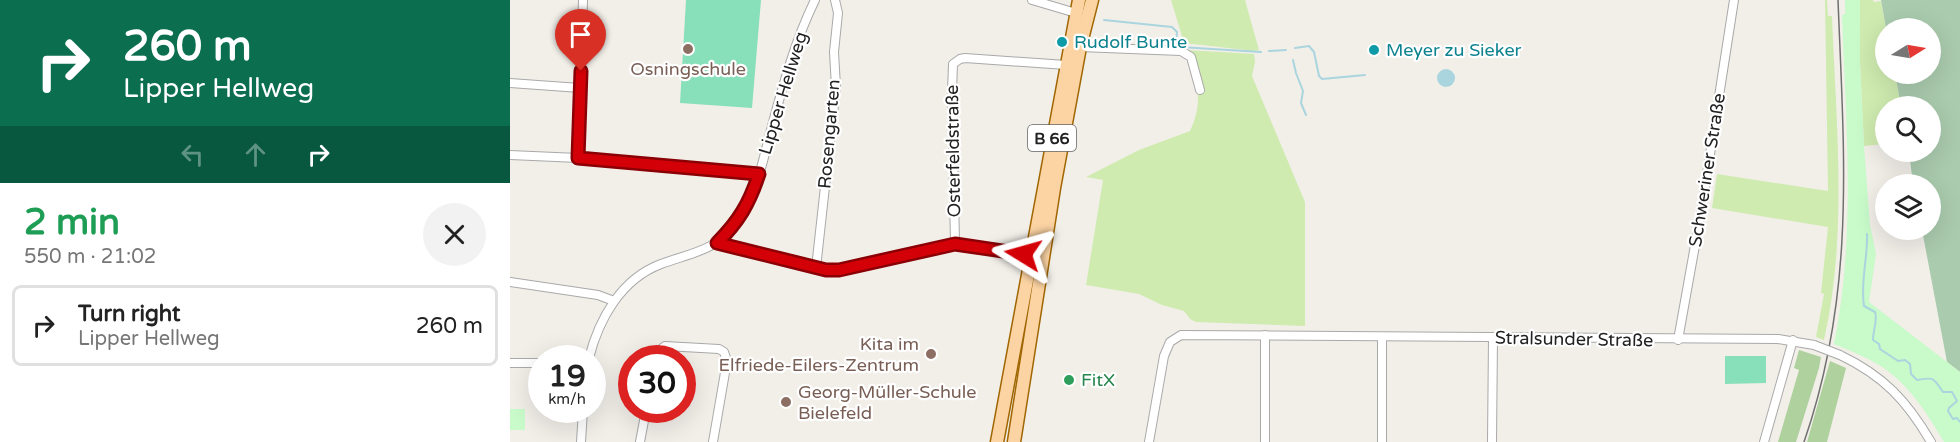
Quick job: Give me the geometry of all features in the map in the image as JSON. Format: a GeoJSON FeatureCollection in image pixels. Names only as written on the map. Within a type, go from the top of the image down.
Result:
{"type":"FeatureCollection","features":[{"type":"Feature","properties":{"kind":"main road","name":"B 66"},"geometry":{"type":"LineString","coordinates":[[997,442],[1079,0]]}},
{"type":"Feature","properties":{"kind":"main road","name":"B 66"},"geometry":{"type":"LineString","coordinates":[[1014,442],[1042,257],[1080,46],[1092,0]]}},
{"type":"Feature","properties":{"kind":"street"},"geometry":{"type":"LineString","coordinates":[[578,158],[584,0]]}},
{"type":"Feature","properties":{"kind":"street","name":"Lipper Hellweg"},"geometry":{"type":"LineString","coordinates":[[593,345],[597,332],[614,301],[627,286],[647,270],[665,262],[696,254],[717,243],[735,224],[750,200],[791,55],[815,0]]}},
{"type":"Feature","properties":{"kind":"street","name":"Rosengarten"},"geometry":{"type":"LineString","coordinates":[[816,268],[836,87],[834,52],[838,13],[835,0]]}},
{"type":"Feature","properties":{"kind":"street"},"geometry":{"type":"LineString","coordinates":[[1032,0],[1076,13]]}},
{"type":"Feature","properties":{"kind":"street","name":"Schweriner Straße"},"geometry":{"type":"LineString","coordinates":[[1678,340],[1701,212],[1734,0]]}},
{"type":"Feature","properties":{"kind":"street"},"geometry":{"type":"LineString","coordinates":[[1080,46],[1181,51],[1191,57],[1200,90]]}},
{"type":"Feature","properties":{"kind":"street","name":"Osterfeldstraße"},"geometry":{"type":"LineString","coordinates":[[955,244],[953,64],[965,58],[1066,65]]}},
{"type":"Feature","properties":{"kind":"street"},"geometry":{"type":"LineString","coordinates":[[510,82],[580,88]]}},
{"type":"Feature","properties":{"kind":"street"},"geometry":{"type":"LineString","coordinates":[[510,155],[578,158],[759,174]]}},
{"type":"Feature","properties":{"kind":"street"},"geometry":{"type":"LineString","coordinates":[[717,243],[816,268],[839,270],[955,244],[1031,255]]}},
{"type":"Feature","properties":{"kind":"street"},"geometry":{"type":"LineString","coordinates":[[510,282],[598,295],[614,301]]}},
{"type":"Feature","properties":{"kind":"street","name":"Stralsunder Straße"},"geometry":{"type":"LineString","coordinates":[[1149,442],[1167,347],[1176,337],[1188,334],[1793,340],[1840,355],[1874,374],[1897,394],[1915,415],[1931,442]]}},
{"type":"Feature","properties":{"kind":"street"},"geometry":{"type":"LineString","coordinates":[[1265,335],[1265,442]]}},
{"type":"Feature","properties":{"kind":"street"},"geometry":{"type":"LineString","coordinates":[[1382,337],[1382,442]]}},
{"type":"Feature","properties":{"kind":"street"},"geometry":{"type":"LineString","coordinates":[[1492,442],[1493,338]]}},
{"type":"Feature","properties":{"kind":"street"},"geometry":{"type":"LineString","coordinates":[[1764,442],[1793,340]]}},
{"type":"Feature","properties":{"kind":"street"},"geometry":{"type":"LineString","coordinates":[[696,348],[719,349],[724,352],[727,361],[713,442]]}},
{"type":"Feature","properties":{"kind":"street"},"geometry":{"type":"LineString","coordinates":[[510,363],[528,363]]}},
{"type":"Feature","properties":{"kind":"street"},"geometry":{"type":"LineString","coordinates":[[581,442],[582,423]]}},
{"type":"Feature","properties":{"kind":"street"},"geometry":{"type":"LineString","coordinates":[[640,442],[644,423]]}},
{"type":"Feature","properties":{"kind":"green space"},"geometry":{"type":"Polygon","coordinates":[[[686,0],[761,0],[752,108],[680,103],[686,0]]]}},
{"type":"Feature","properties":{"kind":"green space"},"geometry":{"type":"Polygon","coordinates":[[[1171,0],[1245,0],[1259,50],[1184,43],[1171,0]]]}},
{"type":"Feature","properties":{"kind":"green space"},"geometry":{"type":"Polygon","coordinates":[[[1825,0],[1827,0],[1828,16],[1832,16],[1838,137],[1838,219],[1836,260],[1824,340],[1816,337],[1824,294],[1821,293],[1828,227],[1712,208],[1717,174],[1828,191],[1825,0]]]}},
{"type":"Feature","properties":{"kind":"green space"},"geometry":{"type":"Polygon","coordinates":[[[1845,0],[1860,0],[1864,146],[1870,225],[1876,254],[1869,302],[1960,372],[1960,442],[1944,442],[1915,398],[1888,371],[1867,358],[1834,344],[1841,303],[1847,221],[1848,180],[1842,15],[1845,14],[1845,0]]]}},
{"type":"Feature","properties":{"kind":"green space"},"geometry":{"type":"Polygon","coordinates":[[[1860,0],[1881,1],[1884,18],[1875,18],[1875,84],[1897,84],[1899,96],[1875,96],[1875,145],[1864,146],[1860,0]]]}},
{"type":"Feature","properties":{"kind":"green space"},"geometry":{"type":"Polygon","coordinates":[[[1881,0],[1960,0],[1960,372],[1947,362],[1924,240],[1941,240],[1941,174],[1912,174],[1910,162],[1941,162],[1941,96],[1899,96],[1897,84],[1941,84],[1941,18],[1884,18],[1881,0]]]}},
{"type":"Feature","properties":{"kind":"green space"},"geometry":{"type":"Polygon","coordinates":[[[1186,50],[1254,54],[1252,76],[1305,202],[1305,326],[1196,322],[1190,319],[1184,311],[1162,305],[1139,294],[1086,285],[1103,180],[1086,177],[1139,150],[1190,131],[1195,119],[1198,100],[1196,81],[1186,50]]]}},
{"type":"Feature","properties":{"kind":"green space"},"geometry":{"type":"Polygon","coordinates":[[[1799,350],[1821,357],[1819,368],[1796,442],[1778,442],[1799,370],[1794,368],[1799,350]]]}},
{"type":"Feature","properties":{"kind":"green space"},"geometry":{"type":"Polygon","coordinates":[[[1725,356],[1766,356],[1766,383],[1725,384],[1725,356]]]}},
{"type":"Feature","properties":{"kind":"green space"},"geometry":{"type":"Polygon","coordinates":[[[1830,361],[1846,368],[1827,442],[1807,442],[1830,361]]]}},
{"type":"Feature","properties":{"kind":"green space"},"geometry":{"type":"Polygon","coordinates":[[[510,409],[525,409],[525,430],[510,430],[510,409]]]}},
{"type":"Feature","properties":{"kind":"water"},"geometry":{"type":"Polygon","coordinates":[[[1446,69],[1452,72],[1455,78],[1452,84],[1446,87],[1440,84],[1437,78],[1440,72],[1446,69]]]}},
{"type":"Feature","properties":{"kind":"waterway"},"geometry":{"type":"LineString","coordinates":[[1104,20],[1172,27],[1177,32],[1176,43],[1180,47],[1261,52]]}},
{"type":"Feature","properties":{"kind":"waterway"},"geometry":{"type":"LineString","coordinates":[[1295,48],[1309,46],[1314,52],[1319,76],[1322,79],[1365,75]]}},
{"type":"Feature","properties":{"kind":"waterway"},"geometry":{"type":"LineString","coordinates":[[1269,51],[1286,50]]}},
{"type":"Feature","properties":{"kind":"waterway"},"geometry":{"type":"LineString","coordinates":[[1293,60],[1303,91],[1301,103],[1306,115]]}},
{"type":"Feature","properties":{"kind":"waterway"},"geometry":{"type":"LineString","coordinates":[[1867,234],[1863,297],[1864,306],[1876,315],[1873,340],[1879,344],[1880,349],[1898,361],[1905,360],[1910,364],[1911,374],[1917,380],[1933,379],[1943,392],[1952,392],[1957,401],[1948,411],[1953,419],[1957,418],[1960,422]]}},
{"type":"Feature","properties":{"kind":"tram line"},"geometry":{"type":"LineString","coordinates":[[1804,442],[1821,386],[1832,331],[1839,277],[1844,168],[1838,0]]}},
{"type":"Feature","properties":{"kind":"place","name":"Rudolf Bunte"},"geometry":{"type":"Point","coordinates":[1062,42]}},
{"type":"Feature","properties":{"kind":"place","name":"Osningschule"},"geometry":{"type":"Point","coordinates":[688,49]}},
{"type":"Feature","properties":{"kind":"place","name":"Meyer zu Sieker"},"geometry":{"type":"Point","coordinates":[1374,50]}},
{"type":"Feature","properties":{"kind":"place","name":"Kita im Elfriede-Eilers-Zentrum"},"geometry":{"type":"Point","coordinates":[931,354]}},
{"type":"Feature","properties":{"kind":"place","name":"FitX"},"geometry":{"type":"Point","coordinates":[1069,380]}},
{"type":"Feature","properties":{"kind":"place","name":"Georg-Müller-Schule Bielefeld"},"geometry":{"type":"Point","coordinates":[786,402]}},
{"type":"Feature","properties":{"kind":"route"},"geometry":{"type":"LineString","coordinates":[[581,71],[578,158],[759,174],[750,200],[735,224],[717,243],[826,270],[839,270],[955,244],[1023,254]]}}]}
